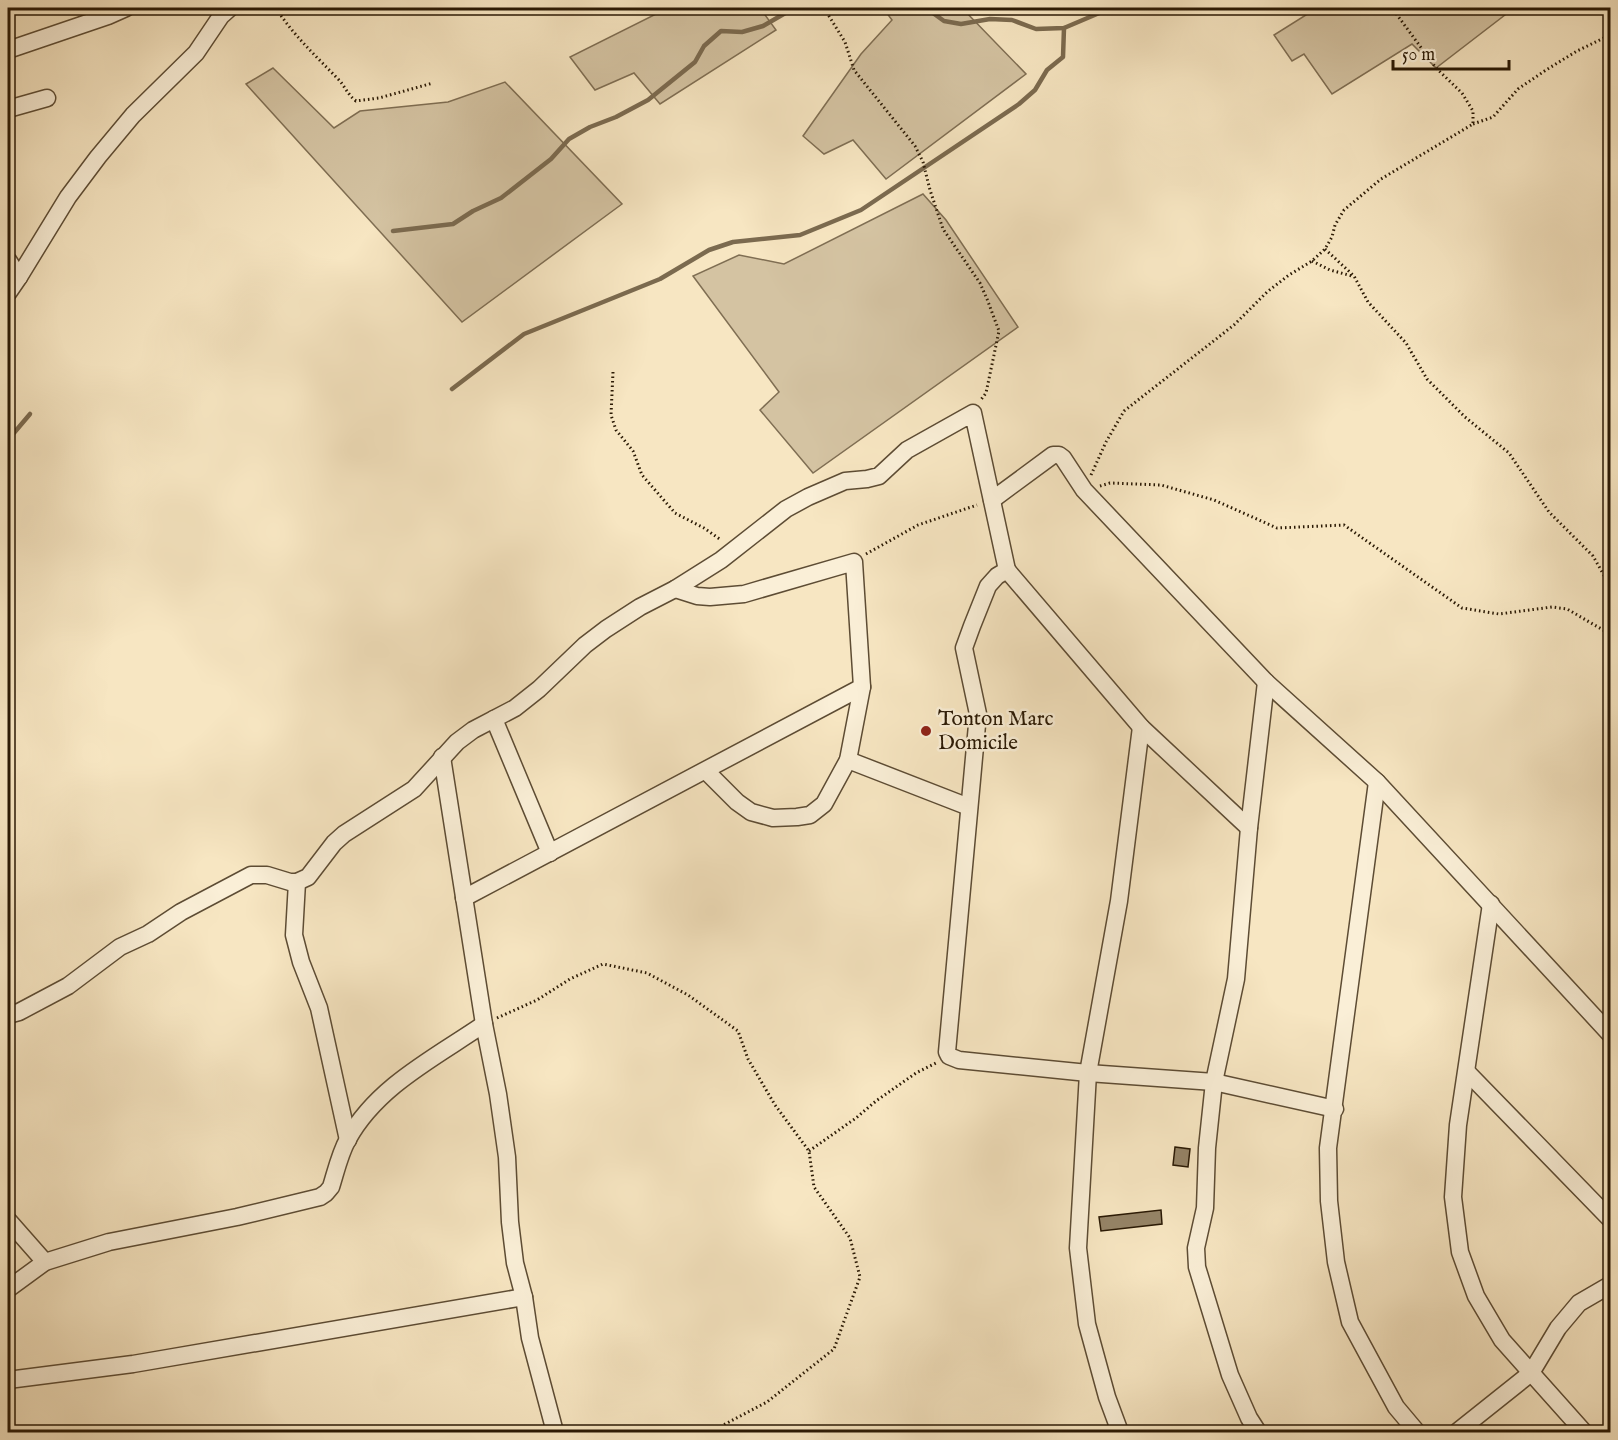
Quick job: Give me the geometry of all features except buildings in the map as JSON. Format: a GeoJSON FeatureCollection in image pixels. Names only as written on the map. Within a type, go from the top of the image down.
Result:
{"type":"FeatureCollection","features":[{"type":"Feature","properties":{"kind":"street"},"geometry":{"type":"LineString","coordinates":[[8,50],[126,8]]}},
{"type":"Feature","properties":{"kind":"street"},"geometry":{"type":"LineString","coordinates":[[8,293],[68,197],[98,157],[133,115],[196,53],[221,16],[230,8]]}},
{"type":"Feature","properties":{"kind":"street"},"geometry":{"type":"LineString","coordinates":[[8,109],[47,98]]}},
{"type":"Feature","properties":{"kind":"street"},"geometry":{"type":"LineString","coordinates":[[8,260],[19,277]]}},
{"type":"Feature","properties":{"kind":"street"},"geometry":{"type":"LineString","coordinates":[[8,1015],[19,1012],[68,986],[120,947],[148,934],[181,912],[251,875],[267,875],[297,882],[308,877],[334,843],[344,834],[414,789],[442,757],[473,730],[515,708],[606,629],[640,606],[675,589],[735,550],[786,509],[845,481],[879,476],[907,450],[973,413],[1007,570],[1141,727],[1250,828]]}},
{"type":"Feature","properties":{"kind":"street"},"geometry":{"type":"LineString","coordinates":[[992,500],[1053,455],[1063,458],[1084,490],[1266,682],[1377,782],[1611,1034]]}},
{"type":"Feature","properties":{"kind":"street"},"geometry":{"type":"LineString","coordinates":[[675,589],[697,596],[710,597],[744,594],[854,562],[862,687],[848,760],[824,804],[810,815],[797,817],[773,818],[751,812],[737,802],[706,771]]}},
{"type":"Feature","properties":{"kind":"street"},"geometry":{"type":"LineString","coordinates":[[1007,570],[997,576],[988,586],[964,648],[978,714],[947,1052],[949,1056],[959,1060],[1088,1073],[1214,1082],[1335,1109]]}},
{"type":"Feature","properties":{"kind":"street"},"geometry":{"type":"LineString","coordinates":[[1258,1432],[1249,1418],[1230,1375],[1197,1268],[1196,1248],[1205,1208],[1207,1148],[1214,1082],[1236,979],[1266,682]]}},
{"type":"Feature","properties":{"kind":"street"},"geometry":{"type":"LineString","coordinates":[[464,898],[862,687]]}},
{"type":"Feature","properties":{"kind":"street"},"geometry":{"type":"LineString","coordinates":[[494,719],[550,853]]}},
{"type":"Feature","properties":{"kind":"street"},"geometry":{"type":"LineString","coordinates":[[1120,1432],[1107,1397],[1087,1324],[1078,1248],[1088,1073],[1119,901],[1141,727]]}},
{"type":"Feature","properties":{"kind":"street"},"geometry":{"type":"LineString","coordinates":[[442,757],[484,1024],[498,1094],[507,1157],[510,1222],[515,1263],[524,1297],[530,1338],[555,1432]]}},
{"type":"Feature","properties":{"kind":"street"},"geometry":{"type":"LineString","coordinates":[[848,760],[969,807]]}},
{"type":"Feature","properties":{"kind":"street"},"geometry":{"type":"LineString","coordinates":[[1377,782],[1328,1148],[1329,1201],[1335,1262],[1350,1322],[1395,1407],[1417,1432]]}},
{"type":"Feature","properties":{"kind":"street"},"geometry":{"type":"LineString","coordinates":[[297,882],[294,935],[301,962],[319,1008],[348,1140]]}},
{"type":"Feature","properties":{"kind":"street"},"geometry":{"type":"LineString","coordinates":[[1491,904],[1458,1125],[1453,1197],[1460,1252],[1476,1296],[1502,1340],[1584,1432]]}},
{"type":"Feature","properties":{"kind":"street"},"geometry":{"type":"LineString","coordinates":[[8,1289],[45,1262],[109,1242],[237,1217],[320,1197],[331,1186],[348,1140],[367,1112],[390,1088],[484,1024]]}},
{"type":"Feature","properties":{"kind":"street"},"geometry":{"type":"LineString","coordinates":[[1467,1073],[1611,1219]]}},
{"type":"Feature","properties":{"kind":"street"},"geometry":{"type":"LineString","coordinates":[[8,1220],[45,1262]]}},
{"type":"Feature","properties":{"kind":"street"},"geometry":{"type":"LineString","coordinates":[[1457,1432],[1531,1373],[1558,1328],[1580,1303],[1611,1284]]}},
{"type":"Feature","properties":{"kind":"street"},"geometry":{"type":"LineString","coordinates":[[8,1380],[134,1364],[524,1297]]}},
{"type":"Feature","properties":{"kind":"path"},"geometry":{"type":"LineString","coordinates":[[276,8],[283,20],[312,54],[340,81],[348,95],[356,101],[379,98],[433,83]]}},
{"type":"Feature","properties":{"kind":"path"},"geometry":{"type":"LineString","coordinates":[[824,8],[845,42],[854,70],[915,146],[923,162],[944,229],[980,283],[995,320],[999,331],[986,393],[973,413]]}},
{"type":"Feature","properties":{"kind":"path"},"geometry":{"type":"LineString","coordinates":[[1392,8],[1436,68],[1462,93],[1473,111],[1473,124]]}},
{"type":"Feature","properties":{"kind":"path"},"geometry":{"type":"LineString","coordinates":[[1084,490],[1106,442],[1124,411],[1234,324],[1267,292],[1312,261],[1325,249],[1344,210],[1381,179],[1473,124],[1493,117],[1518,89],[1546,70],[1576,51],[1611,35]]}},
{"type":"Feature","properties":{"kind":"path"},"geometry":{"type":"LineString","coordinates":[[1325,249],[1353,276],[1368,302],[1406,343],[1427,379],[1465,417],[1509,453],[1549,512],[1593,556],[1611,595]]}},
{"type":"Feature","properties":{"kind":"path"},"geometry":{"type":"LineString","coordinates":[[1312,261],[1330,270],[1353,276]]}},
{"type":"Feature","properties":{"kind":"path"},"geometry":{"type":"LineString","coordinates":[[613,372],[611,415],[616,430],[633,451],[642,475],[675,513],[704,528],[735,550]]}},
{"type":"Feature","properties":{"kind":"path"},"geometry":{"type":"LineString","coordinates":[[1084,490],[1110,483],[1161,485],[1214,500],[1252,519],[1277,528],[1344,525],[1462,608],[1499,614],[1552,607],[1567,609],[1611,634]]}},
{"type":"Feature","properties":{"kind":"path"},"geometry":{"type":"LineString","coordinates":[[854,562],[918,525],[992,500]]}},
{"type":"Feature","properties":{"kind":"path"},"geometry":{"type":"LineString","coordinates":[[484,1024],[537,1000],[570,979],[603,964],[647,973],[688,995],[738,1031],[748,1059],[775,1105],[809,1150],[814,1187],[850,1238],[860,1277],[834,1349],[767,1402],[710,1432]]}},
{"type":"Feature","properties":{"kind":"path"},"geometry":{"type":"LineString","coordinates":[[809,1150],[916,1073],[949,1056]]}},
{"type":"Feature","properties":{"kind":"shaded area"},"geometry":{"type":"Polygon","coordinates":[[[668,8],[760,8],[776,30],[660,104],[634,73],[595,90],[570,57],[668,8]]]}},
{"type":"Feature","properties":{"kind":"shaded area"},"geometry":{"type":"Polygon","coordinates":[[[883,8],[962,8],[1026,74],[886,179],[853,140],[824,154],[803,136],[861,54],[892,20],[883,8]]]}},
{"type":"Feature","properties":{"kind":"shaded area"},"geometry":{"type":"Polygon","coordinates":[[[1317,8],[1514,8],[1436,68],[1412,44],[1332,94],[1304,54],[1292,61],[1274,35],[1317,8]]]}},
{"type":"Feature","properties":{"kind":"shaded area"},"geometry":{"type":"Polygon","coordinates":[[[273,68],[334,128],[360,111],[448,102],[505,82],[622,204],[462,322],[246,84],[273,68]]]}},
{"type":"Feature","properties":{"kind":"shaded area"},"geometry":{"type":"Polygon","coordinates":[[[923,194],[946,220],[1018,327],[813,473],[760,410],[779,392],[693,276],[739,255],[784,264],[923,194]]]}},
{"type":"Feature","properties":{"kind":"waterway"},"geometry":{"type":"LineString","coordinates":[[393,231],[453,224],[473,211],[501,198],[551,159],[569,139],[648,100],[695,62],[704,46],[721,31],[742,32],[763,26],[794,8]]}},
{"type":"Feature","properties":{"kind":"waterway"},"geometry":{"type":"LineString","coordinates":[[926,8],[944,21],[961,24],[990,19],[1012,20],[1036,29],[1064,28],[1111,8]]}},
{"type":"Feature","properties":{"kind":"waterway"},"geometry":{"type":"LineString","coordinates":[[452,389],[524,334],[660,279],[709,250],[733,242],[800,235],[861,210],[1019,104],[1035,90],[1047,70],[1063,57],[1064,28]]}},
{"type":"Feature","properties":{"kind":"waterway"},"geometry":{"type":"LineString","coordinates":[[8,440],[30,414]]}},
{"type":"Feature","properties":{"kind":"place","name":"Tonton Marc Domicile"},"geometry":{"type":"Point","coordinates":[926,731]}}]}
